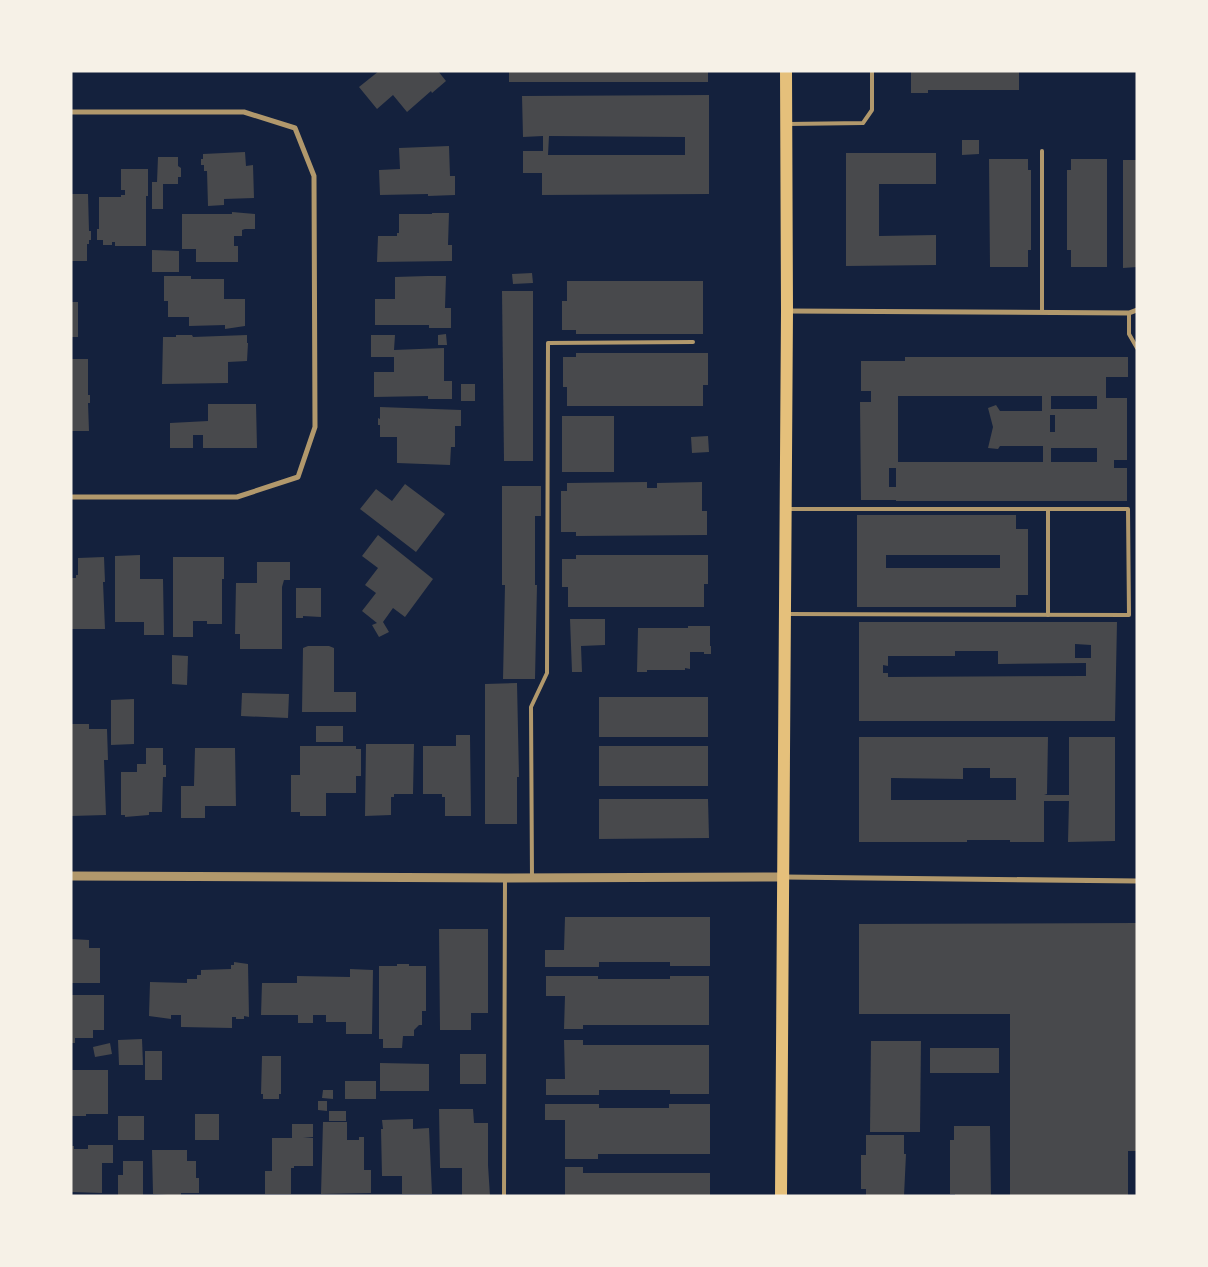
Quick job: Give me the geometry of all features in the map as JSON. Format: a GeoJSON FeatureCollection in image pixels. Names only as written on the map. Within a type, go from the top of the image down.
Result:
{"type":"FeatureCollection","features":[{"type":"Feature","properties":{"kind":"main road"},"geometry":{"type":"LineString","coordinates":[[781,1196],[787,311],[786,71]]}},
{"type":"Feature","properties":{"kind":"street"},"geometry":{"type":"LineString","coordinates":[[71,112],[244,112],[295,128],[314,176],[315,427],[298,477],[236,497],[71,497]]}},
{"type":"Feature","properties":{"kind":"street"},"geometry":{"type":"LineString","coordinates":[[787,311],[1129,313],[1137,310]]}},
{"type":"Feature","properties":{"kind":"street"},"geometry":{"type":"LineString","coordinates":[[71,876],[783,877],[1137,881]]}},
{"type":"Feature","properties":{"kind":"lane"},"geometry":{"type":"LineString","coordinates":[[786,124],[863,123],[872,110],[872,71]]}},
{"type":"Feature","properties":{"kind":"lane"},"geometry":{"type":"LineString","coordinates":[[1042,151],[1042,312]]}},
{"type":"Feature","properties":{"kind":"lane"},"geometry":{"type":"LineString","coordinates":[[1129,313],[1129,334],[1137,348]]}},
{"type":"Feature","properties":{"kind":"lane"},"geometry":{"type":"LineString","coordinates":[[532,878],[531,706],[547,674],[548,342],[693,342]]}},
{"type":"Feature","properties":{"kind":"lane"},"geometry":{"type":"LineString","coordinates":[[1048,509],[1048,615]]}},
{"type":"Feature","properties":{"kind":"lane"},"geometry":{"type":"LineString","coordinates":[[785,614],[1129,615],[1128,509],[786,510]]}},
{"type":"Feature","properties":{"kind":"lane"},"geometry":{"type":"LineString","coordinates":[[504,1196],[506,878]]}},
{"type":"Feature","properties":{"kind":"building"},"geometry":{"type":"Polygon","coordinates":[[[379,71],[438,71],[446,81],[432,93],[431,91],[407,112],[393,95],[377,109],[359,87],[379,71]]]}},
{"type":"Feature","properties":{"kind":"building"},"geometry":{"type":"Polygon","coordinates":[[[509,71],[708,71],[708,82],[509,82],[509,71]]]}},
{"type":"Feature","properties":{"kind":"building"},"geometry":{"type":"Polygon","coordinates":[[[911,71],[1019,71],[1019,90],[928,90],[928,93],[911,93],[911,71]]]}},
{"type":"Feature","properties":{"kind":"building"},"geometry":{"type":"Polygon","coordinates":[[[709,95],[709,194],[542,195],[542,173],[523,173],[523,151],[543,151],[543,136],[523,137],[522,96],[709,95]],[[549,136],[548,155],[685,155],[685,137],[549,136]]]}},
{"type":"Feature","properties":{"kind":"building"},"geometry":{"type":"Polygon","coordinates":[[[962,140],[979,140],[979,154],[962,155],[962,140]]]}},
{"type":"Feature","properties":{"kind":"building"},"geometry":{"type":"Polygon","coordinates":[[[449,146],[450,176],[455,176],[455,195],[380,195],[379,170],[400,169],[399,148],[449,146]]]}},
{"type":"Feature","properties":{"kind":"building"},"geometry":{"type":"Polygon","coordinates":[[[245,152],[246,166],[253,165],[254,198],[224,199],[224,205],[208,206],[207,171],[204,171],[204,165],[201,165],[203,154],[245,152]]]}},
{"type":"Feature","properties":{"kind":"building"},"geometry":{"type":"Polygon","coordinates":[[[846,153],[936,153],[936,184],[879,184],[879,236],[936,235],[936,265],[846,266],[846,153]]]}},
{"type":"Feature","properties":{"kind":"building"},"geometry":{"type":"Polygon","coordinates":[[[158,157],[178,157],[181,177],[178,177],[178,184],[163,184],[163,209],[152,209],[152,182],[157,182],[158,157]]]}},
{"type":"Feature","properties":{"kind":"building"},"geometry":{"type":"Polygon","coordinates":[[[989,159],[1028,159],[1028,170],[1031,170],[1031,250],[1028,250],[1028,267],[990,267],[989,159]]]}},
{"type":"Feature","properties":{"kind":"building"},"geometry":{"type":"Polygon","coordinates":[[[1071,159],[1107,159],[1107,267],[1071,267],[1071,250],[1067,250],[1067,170],[1071,170],[1071,159]]]}},
{"type":"Feature","properties":{"kind":"building"},"geometry":{"type":"Polygon","coordinates":[[[1123,160],[1137,160],[1137,267],[1123,268],[1123,160]]]}},
{"type":"Feature","properties":{"kind":"building"},"geometry":{"type":"Polygon","coordinates":[[[121,169],[148,169],[146,246],[115,246],[115,242],[112,242],[112,245],[103,245],[103,240],[97,240],[99,197],[121,197],[121,195],[125,195],[125,190],[121,190],[121,169]]]}},
{"type":"Feature","properties":{"kind":"building"},"geometry":{"type":"Polygon","coordinates":[[[71,194],[88,194],[91,240],[87,244],[87,261],[71,261],[71,194]]]}},
{"type":"Feature","properties":{"kind":"building"},"geometry":{"type":"Polygon","coordinates":[[[232,212],[255,214],[255,229],[242,230],[242,236],[234,236],[234,246],[238,246],[238,262],[196,262],[196,249],[182,249],[182,214],[232,214],[232,212]]]}},
{"type":"Feature","properties":{"kind":"building"},"geometry":{"type":"Polygon","coordinates":[[[449,213],[448,245],[452,245],[452,261],[377,262],[378,236],[397,236],[397,233],[399,233],[399,214],[449,213]]]}},
{"type":"Feature","properties":{"kind":"building"},"geometry":{"type":"Polygon","coordinates":[[[152,250],[179,251],[179,272],[152,272],[152,250]]]}},
{"type":"Feature","properties":{"kind":"building"},"geometry":{"type":"Polygon","coordinates":[[[532,273],[533,283],[513,284],[512,274],[532,273]]]}},
{"type":"Feature","properties":{"kind":"building"},"geometry":{"type":"Polygon","coordinates":[[[164,276],[191,276],[191,279],[224,279],[224,299],[245,299],[245,326],[225,329],[225,325],[189,326],[189,317],[168,317],[168,301],[164,301],[164,276]]]}},
{"type":"Feature","properties":{"kind":"building"},"geometry":{"type":"Polygon","coordinates":[[[446,276],[445,308],[451,308],[451,328],[429,328],[429,325],[375,325],[375,299],[395,299],[395,277],[446,276]]]}},
{"type":"Feature","properties":{"kind":"building"},"geometry":{"type":"Polygon","coordinates":[[[567,281],[703,281],[703,334],[576,334],[576,330],[562,330],[562,301],[567,301],[567,281]]]}},
{"type":"Feature","properties":{"kind":"building"},"geometry":{"type":"Polygon","coordinates":[[[502,291],[533,291],[533,461],[504,461],[502,291]]]}},
{"type":"Feature","properties":{"kind":"building"},"geometry":{"type":"Polygon","coordinates":[[[71,302],[78,302],[78,337],[71,337],[71,302]]]}},
{"type":"Feature","properties":{"kind":"building"},"geometry":{"type":"Polygon","coordinates":[[[446,334],[447,345],[438,345],[438,335],[446,334]]]}},
{"type":"Feature","properties":{"kind":"building"},"geometry":{"type":"Polygon","coordinates":[[[176,335],[192,335],[193,337],[247,335],[247,361],[228,362],[228,383],[162,384],[163,337],[176,337],[176,335]]]}},
{"type":"Feature","properties":{"kind":"building"},"geometry":{"type":"Polygon","coordinates":[[[371,335],[395,335],[394,350],[444,348],[444,381],[452,381],[452,399],[428,399],[428,396],[374,397],[374,372],[394,372],[394,357],[371,357],[371,335]]]}},
{"type":"Feature","properties":{"kind":"building"},"geometry":{"type":"Polygon","coordinates":[[[576,353],[708,353],[708,385],[703,385],[703,406],[567,406],[567,387],[563,387],[563,357],[576,357],[576,353]]]}},
{"type":"Feature","properties":{"kind":"building"},"geometry":{"type":"Polygon","coordinates":[[[905,357],[1128,357],[1128,377],[1106,377],[1106,398],[1127,398],[1127,460],[1114,460],[1114,468],[1127,468],[1127,501],[861,500],[860,402],[871,402],[871,391],[861,391],[861,361],[905,361],[905,357]],[[898,396],[898,462],[1043,462],[1043,446],[1000,446],[998,449],[988,448],[993,427],[988,408],[996,405],[1000,411],[1042,411],[1042,396],[898,396]],[[1051,396],[1051,409],[1097,409],[1097,396],[1051,396]],[[1050,415],[1050,432],[1055,432],[1055,415],[1050,415]],[[1051,448],[1051,462],[1097,462],[1097,448],[1051,448]],[[889,468],[889,487],[896,487],[896,468],[889,468]]]}},
{"type":"Feature","properties":{"kind":"building"},"geometry":{"type":"Polygon","coordinates":[[[71,359],[88,359],[89,431],[71,431],[71,359]]]}},
{"type":"Feature","properties":{"kind":"building"},"geometry":{"type":"Polygon","coordinates":[[[461,384],[475,384],[475,401],[461,401],[461,384]]]}},
{"type":"Feature","properties":{"kind":"building"},"geometry":{"type":"Polygon","coordinates":[[[208,404],[256,404],[257,448],[203,448],[203,435],[193,435],[193,448],[170,448],[170,423],[208,421],[208,404]]]}},
{"type":"Feature","properties":{"kind":"building"},"geometry":{"type":"Polygon","coordinates":[[[380,407],[461,410],[461,426],[455,426],[455,447],[451,447],[450,465],[397,463],[397,437],[380,437],[378,418],[380,419],[380,407]]]}},
{"type":"Feature","properties":{"kind":"building"},"geometry":{"type":"Polygon","coordinates":[[[562,416],[614,416],[614,472],[562,472],[562,416]]]}},
{"type":"Feature","properties":{"kind":"building"},"geometry":{"type":"Polygon","coordinates":[[[708,436],[709,452],[692,453],[691,437],[708,436]]]}},
{"type":"Feature","properties":{"kind":"building"},"geometry":{"type":"Polygon","coordinates":[[[647,482],[647,488],[657,488],[657,483],[702,482],[702,511],[707,511],[707,535],[576,536],[576,532],[561,532],[561,491],[567,491],[567,483],[647,482]]]}},
{"type":"Feature","properties":{"kind":"building"},"geometry":{"type":"Polygon","coordinates":[[[405,484],[445,514],[416,552],[360,509],[376,489],[392,501],[405,484]]]}},
{"type":"Feature","properties":{"kind":"building"},"geometry":{"type":"Polygon","coordinates":[[[502,486],[541,486],[541,516],[535,516],[535,585],[537,585],[535,679],[503,679],[505,585],[502,585],[502,486]]]}},
{"type":"Feature","properties":{"kind":"building"},"geometry":{"type":"Polygon","coordinates":[[[857,515],[1016,515],[1016,529],[1028,529],[1028,595],[1016,595],[1016,607],[857,607],[857,515]],[[886,555],[886,568],[1000,568],[1000,555],[886,555]]]}},
{"type":"Feature","properties":{"kind":"building"},"geometry":{"type":"Polygon","coordinates":[[[378,535],[433,579],[405,617],[393,608],[383,622],[389,632],[379,637],[372,625],[377,623],[362,611],[376,593],[365,585],[378,568],[362,556],[378,535]]]}},
{"type":"Feature","properties":{"kind":"building"},"geometry":{"type":"Polygon","coordinates":[[[140,555],[140,579],[163,579],[164,635],[144,635],[144,622],[115,622],[115,556],[140,555]]]}},
{"type":"Feature","properties":{"kind":"building"},"geometry":{"type":"Polygon","coordinates":[[[576,555],[708,555],[708,584],[704,584],[704,607],[568,607],[568,587],[562,587],[562,559],[576,559],[576,555]]]}},
{"type":"Feature","properties":{"kind":"building"},"geometry":{"type":"Polygon","coordinates":[[[104,557],[105,629],[71,629],[71,578],[76,578],[76,575],[78,575],[78,558],[104,557]]]}},
{"type":"Feature","properties":{"kind":"building"},"geometry":{"type":"Polygon","coordinates":[[[173,557],[224,557],[222,624],[207,624],[207,621],[193,621],[193,637],[173,637],[173,557]]]}},
{"type":"Feature","properties":{"kind":"building"},"geometry":{"type":"Polygon","coordinates":[[[257,562],[290,562],[290,580],[284,580],[282,587],[282,649],[240,649],[240,634],[235,634],[236,583],[257,583],[257,562]]]}},
{"type":"Feature","properties":{"kind":"building"},"geometry":{"type":"Polygon","coordinates":[[[296,588],[321,588],[321,617],[303,616],[303,618],[296,618],[296,588]]]}},
{"type":"Feature","properties":{"kind":"building"},"geometry":{"type":"Polygon","coordinates":[[[570,619],[605,619],[605,645],[581,646],[582,672],[572,672],[570,619]]]}},
{"type":"Feature","properties":{"kind":"building"},"geometry":{"type":"Polygon","coordinates":[[[859,622],[1117,622],[1115,721],[859,721],[859,622]],[[1075,644],[1075,658],[1091,658],[1091,645],[1075,644]],[[955,651],[955,656],[888,656],[888,666],[883,665],[883,673],[888,673],[888,677],[1086,676],[1086,663],[998,664],[998,651],[955,651]]]}},
{"type":"Feature","properties":{"kind":"building"},"geometry":{"type":"Polygon","coordinates":[[[688,626],[710,626],[711,654],[690,652],[690,669],[637,672],[638,628],[688,628],[688,626]]]}},
{"type":"Feature","properties":{"kind":"building"},"geometry":{"type":"Polygon","coordinates":[[[308,646],[329,646],[334,648],[334,692],[356,692],[356,712],[302,712],[303,648],[308,646]]]}},
{"type":"Feature","properties":{"kind":"building"},"geometry":{"type":"Polygon","coordinates":[[[172,655],[188,656],[187,685],[172,684],[172,655]]]}},
{"type":"Feature","properties":{"kind":"building"},"geometry":{"type":"Polygon","coordinates":[[[517,683],[519,777],[517,777],[517,824],[485,824],[485,684],[517,683]]]}},
{"type":"Feature","properties":{"kind":"building"},"geometry":{"type":"Polygon","coordinates":[[[242,693],[289,694],[288,718],[241,716],[242,693]]]}},
{"type":"Feature","properties":{"kind":"building"},"geometry":{"type":"Polygon","coordinates":[[[599,697],[708,697],[708,737],[599,737],[599,697]]]}},
{"type":"Feature","properties":{"kind":"building"},"geometry":{"type":"Polygon","coordinates":[[[134,699],[134,744],[111,745],[111,700],[134,699]]]}},
{"type":"Feature","properties":{"kind":"building"},"geometry":{"type":"Polygon","coordinates":[[[71,724],[89,724],[89,729],[107,729],[108,760],[104,760],[106,815],[71,816],[71,724]]]}},
{"type":"Feature","properties":{"kind":"building"},"geometry":{"type":"Polygon","coordinates":[[[316,726],[343,726],[343,742],[316,742],[316,726]]]}},
{"type":"Feature","properties":{"kind":"building"},"geometry":{"type":"Polygon","coordinates":[[[456,735],[470,735],[471,816],[445,816],[445,797],[442,797],[442,794],[423,794],[423,746],[456,746],[456,735]]]}},
{"type":"Feature","properties":{"kind":"building"},"geometry":{"type":"Polygon","coordinates":[[[859,737],[1048,737],[1047,794],[1044,795],[1069,795],[1069,737],[1115,737],[1115,841],[1068,842],[1069,801],[1044,801],[1044,842],[967,840],[967,842],[859,842],[859,737]],[[963,768],[963,779],[891,778],[891,800],[1016,800],[1016,778],[990,778],[990,768],[963,768]]]}},
{"type":"Feature","properties":{"kind":"building"},"geometry":{"type":"Polygon","coordinates":[[[366,744],[414,744],[413,794],[394,794],[394,797],[391,797],[391,815],[365,816],[366,744]]]}},
{"type":"Feature","properties":{"kind":"building"},"geometry":{"type":"Polygon","coordinates":[[[300,746],[356,746],[356,749],[361,749],[361,776],[356,776],[356,793],[326,793],[326,816],[300,816],[300,812],[291,812],[291,775],[300,775],[300,746]]]}},
{"type":"Feature","properties":{"kind":"building"},"geometry":{"type":"Polygon","coordinates":[[[599,746],[708,746],[708,786],[599,786],[599,746]]]}},
{"type":"Feature","properties":{"kind":"building"},"geometry":{"type":"Polygon","coordinates":[[[146,748],[163,748],[163,765],[166,765],[166,777],[163,777],[162,812],[149,812],[149,815],[125,817],[125,815],[121,815],[121,772],[137,772],[137,764],[146,764],[146,748]]]}},
{"type":"Feature","properties":{"kind":"building"},"geometry":{"type":"Polygon","coordinates":[[[195,748],[235,748],[236,806],[205,806],[205,818],[181,818],[181,786],[194,786],[195,748]]]}},
{"type":"Feature","properties":{"kind":"building"},"geometry":{"type":"Polygon","coordinates":[[[599,799],[708,799],[709,838],[599,839],[599,799]]]}},
{"type":"Feature","properties":{"kind":"building"},"geometry":{"type":"Polygon","coordinates":[[[565,917],[710,917],[710,966],[670,966],[670,962],[599,962],[599,967],[545,967],[545,950],[564,950],[565,917]]]}},
{"type":"Feature","properties":{"kind":"building"},"geometry":{"type":"Polygon","coordinates":[[[1137,923],[1137,1151],[1128,1151],[1128,1196],[1010,1196],[1010,1014],[859,1014],[859,924],[1137,923]]]}},
{"type":"Feature","properties":{"kind":"building"},"geometry":{"type":"Polygon","coordinates":[[[439,929],[488,929],[488,1013],[471,1013],[471,1030],[440,1030],[439,929]]]}},
{"type":"Feature","properties":{"kind":"building"},"geometry":{"type":"Polygon","coordinates":[[[71,939],[89,940],[89,948],[100,948],[100,983],[71,983],[71,939]]]}},
{"type":"Feature","properties":{"kind":"building"},"geometry":{"type":"Polygon","coordinates":[[[234,962],[248,964],[249,1017],[244,1016],[244,1019],[236,1019],[236,1017],[232,1017],[232,1028],[181,1027],[181,1015],[171,1015],[171,1019],[149,1016],[150,982],[187,983],[187,979],[197,979],[197,975],[201,975],[201,970],[231,969],[231,965],[234,965],[234,962]]]}},
{"type":"Feature","properties":{"kind":"building"},"geometry":{"type":"Polygon","coordinates":[[[397,964],[426,966],[426,1011],[422,1011],[422,1025],[419,1025],[414,1030],[414,1036],[403,1036],[402,1048],[383,1048],[383,1039],[379,1039],[379,966],[397,966],[397,964]]]}},
{"type":"Feature","properties":{"kind":"building"},"geometry":{"type":"Polygon","coordinates":[[[350,969],[373,970],[372,1034],[346,1034],[346,1022],[326,1022],[326,1015],[313,1015],[313,1023],[298,1023],[298,1015],[261,1015],[262,983],[297,983],[297,976],[350,977],[350,969]]]}},
{"type":"Feature","properties":{"kind":"building"},"geometry":{"type":"Polygon","coordinates":[[[546,976],[598,976],[598,979],[670,979],[670,976],[709,976],[709,1025],[583,1025],[583,1029],[564,1029],[565,996],[546,996],[546,976]]]}},
{"type":"Feature","properties":{"kind":"building"},"geometry":{"type":"Polygon","coordinates":[[[71,995],[104,995],[104,1030],[93,1030],[93,1038],[75,1038],[75,1043],[71,1043],[71,995]]]}},
{"type":"Feature","properties":{"kind":"building"},"geometry":{"type":"Polygon","coordinates":[[[142,1039],[143,1065],[119,1065],[118,1040],[142,1039]]]}},
{"type":"Feature","properties":{"kind":"building"},"geometry":{"type":"Polygon","coordinates":[[[564,1040],[583,1040],[583,1045],[709,1045],[709,1094],[670,1094],[670,1090],[599,1090],[599,1095],[546,1095],[546,1079],[565,1079],[564,1040]]]}},
{"type":"Feature","properties":{"kind":"building"},"geometry":{"type":"Polygon","coordinates":[[[871,1041],[921,1041],[920,1132],[870,1132],[871,1041]]]}},
{"type":"Feature","properties":{"kind":"building"},"geometry":{"type":"Polygon","coordinates":[[[110,1043],[112,1054],[95,1057],[93,1047],[110,1043]]]}},
{"type":"Feature","properties":{"kind":"building"},"geometry":{"type":"Polygon","coordinates":[[[930,1048],[999,1048],[999,1073],[930,1073],[930,1048]]]}},
{"type":"Feature","properties":{"kind":"building"},"geometry":{"type":"Polygon","coordinates":[[[145,1051],[162,1051],[162,1080],[145,1080],[145,1051]]]}},
{"type":"Feature","properties":{"kind":"building"},"geometry":{"type":"Polygon","coordinates":[[[460,1054],[486,1054],[486,1084],[460,1084],[460,1054]]]}},
{"type":"Feature","properties":{"kind":"building"},"geometry":{"type":"Polygon","coordinates":[[[262,1056],[281,1056],[281,1094],[279,1094],[279,1099],[263,1099],[263,1094],[261,1094],[262,1056]]]}},
{"type":"Feature","properties":{"kind":"building"},"geometry":{"type":"Polygon","coordinates":[[[380,1063],[429,1064],[429,1091],[380,1091],[380,1063]]]}},
{"type":"Feature","properties":{"kind":"building"},"geometry":{"type":"Polygon","coordinates":[[[71,1070],[108,1070],[108,1114],[71,1116],[71,1070]]]}},
{"type":"Feature","properties":{"kind":"building"},"geometry":{"type":"Polygon","coordinates":[[[345,1081],[376,1081],[376,1099],[345,1099],[345,1081]]]}},
{"type":"Feature","properties":{"kind":"building"},"geometry":{"type":"Polygon","coordinates":[[[323,1090],[333,1090],[333,1099],[322,1098],[323,1090]]]}},
{"type":"Feature","properties":{"kind":"building"},"geometry":{"type":"Polygon","coordinates":[[[318,1101],[327,1101],[327,1111],[318,1110],[318,1101]]]}},
{"type":"Feature","properties":{"kind":"building"},"geometry":{"type":"Polygon","coordinates":[[[545,1104],[599,1104],[599,1108],[669,1108],[669,1104],[710,1104],[710,1154],[598,1154],[598,1159],[565,1159],[565,1120],[545,1120],[545,1104]]]}},
{"type":"Feature","properties":{"kind":"building"},"geometry":{"type":"Polygon","coordinates":[[[439,1109],[473,1109],[474,1123],[488,1123],[490,1196],[462,1196],[462,1168],[440,1168],[439,1109]]]}},
{"type":"Feature","properties":{"kind":"building"},"geometry":{"type":"Polygon","coordinates":[[[329,1111],[346,1111],[346,1121],[329,1121],[329,1111]]]}},
{"type":"Feature","properties":{"kind":"building"},"geometry":{"type":"Polygon","coordinates":[[[195,1114],[219,1114],[219,1140],[195,1140],[195,1114]]]}},
{"type":"Feature","properties":{"kind":"building"},"geometry":{"type":"Polygon","coordinates":[[[118,1116],[144,1116],[144,1140],[118,1140],[118,1116]]]}},
{"type":"Feature","properties":{"kind":"building"},"geometry":{"type":"Polygon","coordinates":[[[413,1119],[413,1129],[429,1128],[432,1194],[402,1194],[402,1176],[382,1176],[382,1120],[413,1119]]]}},
{"type":"Feature","properties":{"kind":"building"},"geometry":{"type":"Polygon","coordinates":[[[323,1122],[347,1122],[347,1140],[359,1140],[359,1137],[364,1137],[364,1170],[371,1170],[371,1193],[321,1194],[323,1122]]]}},
{"type":"Feature","properties":{"kind":"building"},"geometry":{"type":"Polygon","coordinates":[[[292,1124],[313,1124],[313,1137],[303,1138],[313,1138],[313,1166],[294,1166],[294,1168],[291,1168],[291,1194],[265,1194],[265,1171],[272,1171],[272,1138],[292,1138],[292,1124]]]}},
{"type":"Feature","properties":{"kind":"building"},"geometry":{"type":"Polygon","coordinates":[[[954,1126],[990,1126],[991,1196],[955,1196],[955,1194],[950,1194],[950,1140],[954,1140],[954,1126]]]}},
{"type":"Feature","properties":{"kind":"building"},"geometry":{"type":"Polygon","coordinates":[[[866,1135],[904,1135],[904,1154],[906,1154],[904,1196],[866,1196],[866,1189],[861,1189],[861,1155],[866,1155],[866,1135]]]}},
{"type":"Feature","properties":{"kind":"building"},"geometry":{"type":"Polygon","coordinates":[[[88,1145],[113,1145],[113,1163],[102,1163],[102,1193],[71,1192],[71,1146],[74,1146],[74,1149],[88,1149],[88,1145]]]}},
{"type":"Feature","properties":{"kind":"building"},"geometry":{"type":"Polygon","coordinates":[[[152,1150],[187,1150],[187,1161],[196,1161],[196,1178],[199,1178],[199,1193],[181,1193],[181,1196],[153,1194],[152,1150]]]}},
{"type":"Feature","properties":{"kind":"building"},"geometry":{"type":"Polygon","coordinates":[[[123,1161],[143,1161],[143,1196],[118,1196],[118,1175],[123,1175],[123,1161]]]}},
{"type":"Feature","properties":{"kind":"building"},"geometry":{"type":"Polygon","coordinates":[[[565,1167],[583,1167],[583,1173],[710,1173],[710,1196],[565,1196],[565,1167]]]}}]}
